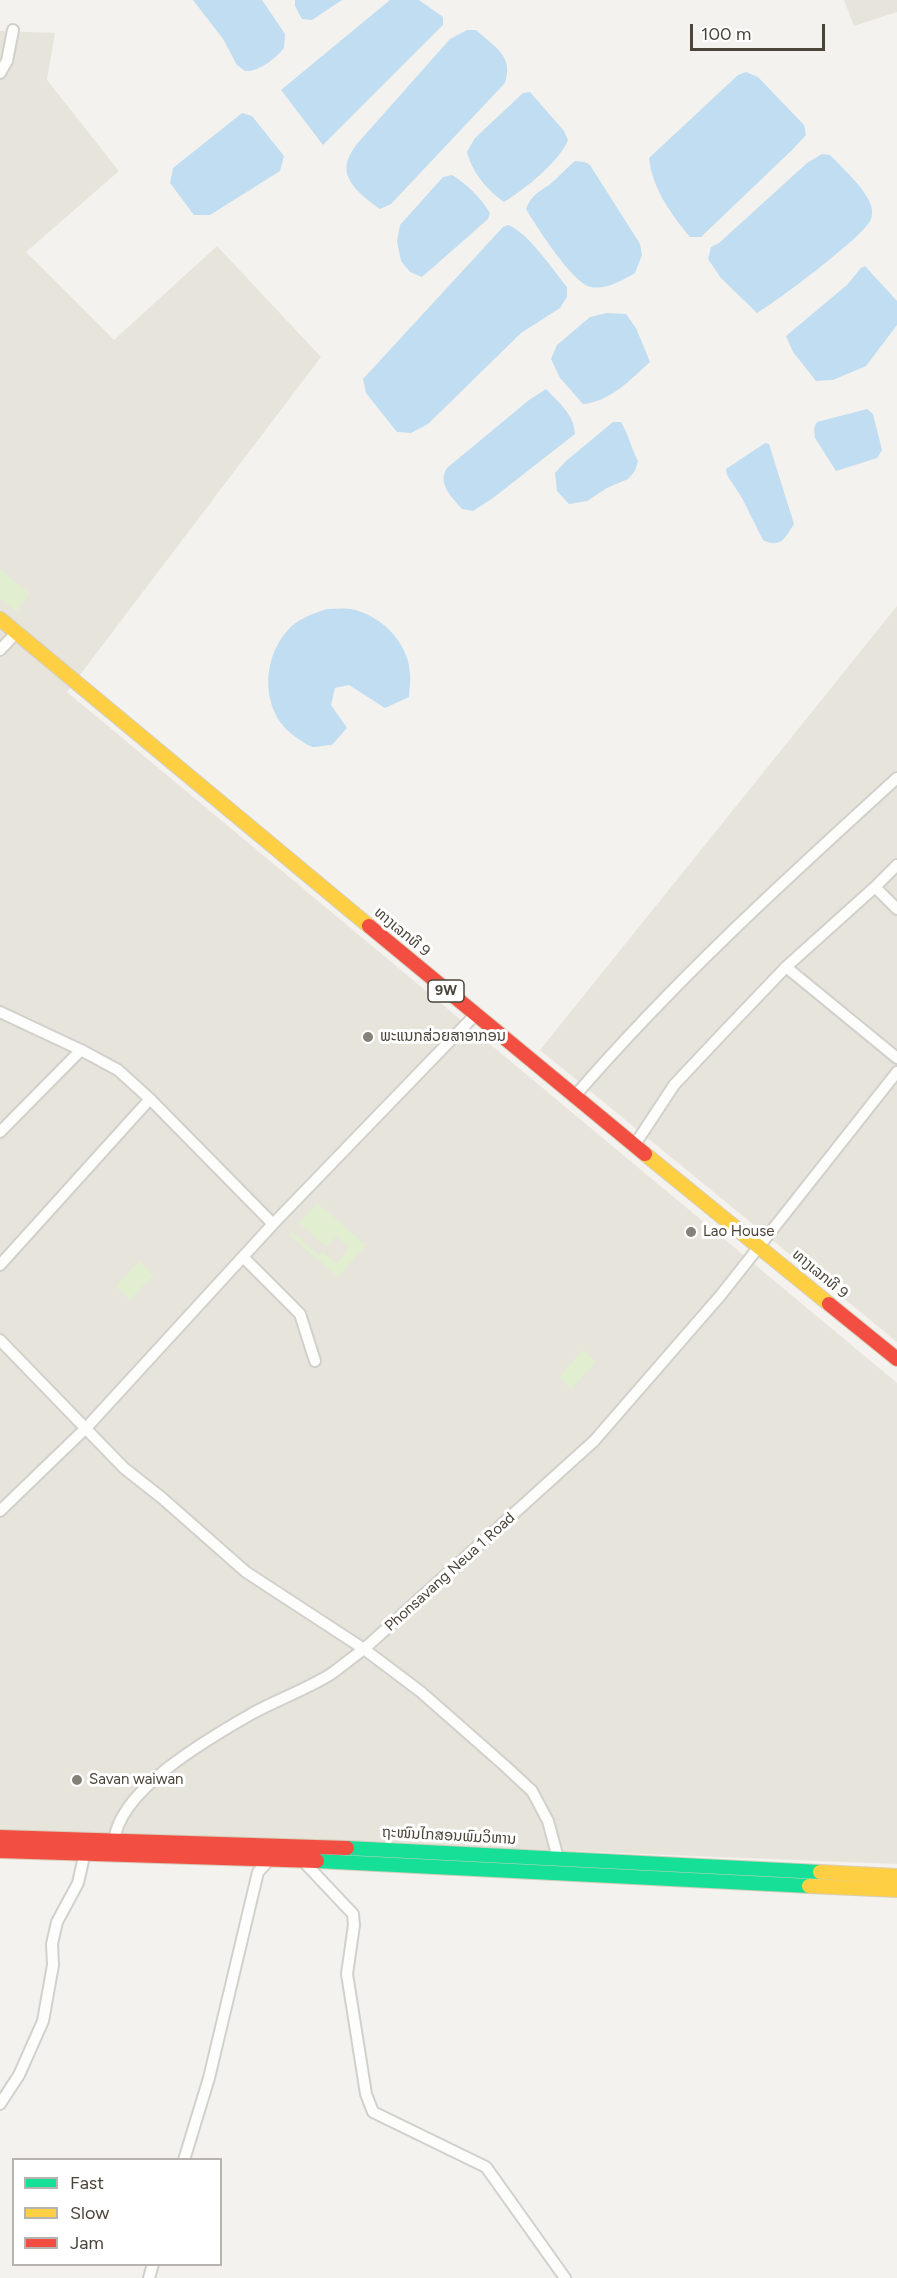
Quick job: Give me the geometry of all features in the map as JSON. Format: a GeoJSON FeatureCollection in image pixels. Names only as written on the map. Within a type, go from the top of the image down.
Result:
{"type":"FeatureCollection","features":[{"type":"Feature","properties":{"kind":"main road","name":"ທາງເລກທີ 9"},"geometry":{"type":"LineString","coordinates":[[0,619],[574,1097],[897,1359]]}},
{"type":"Feature","properties":{"kind":"main road","name":"ຖະໜົນໄກສອນພົມວິຫານ"},"geometry":{"type":"LineString","coordinates":[[0,1837],[270,1859],[897,1890]]}},
{"type":"Feature","properties":{"kind":"main road","name":"ຖະໜົນໄກສອນພົມວິຫານ"},"geometry":{"type":"LineString","coordinates":[[0,1851],[85,1852],[114,1846],[558,1858],[897,1876]]}},
{"type":"Feature","properties":{"kind":"street"},"geometry":{"type":"LineString","coordinates":[[0,73],[7,61],[13,30]]}},
{"type":"Feature","properties":{"kind":"street"},"geometry":{"type":"LineString","coordinates":[[0,650],[16,633]]}},
{"type":"Feature","properties":{"kind":"street"},"geometry":{"type":"LineString","coordinates":[[574,1097],[627,1036],[715,947],[897,778]]}},
{"type":"Feature","properties":{"kind":"street"},"geometry":{"type":"LineString","coordinates":[[634,1146],[674,1085],[786,967],[897,865]]}},
{"type":"Feature","properties":{"kind":"street"},"geometry":{"type":"LineString","coordinates":[[875,887],[897,909]]}},
{"type":"Feature","properties":{"kind":"street"},"geometry":{"type":"LineString","coordinates":[[786,967],[897,1058]]}},
{"type":"Feature","properties":{"kind":"street"},"geometry":{"type":"LineString","coordinates":[[0,1012],[118,1070],[150,1099],[273,1224]]}},
{"type":"Feature","properties":{"kind":"street"},"geometry":{"type":"LineString","coordinates":[[0,1511],[86,1428],[273,1224],[475,1015]]}},
{"type":"Feature","properties":{"kind":"street"},"geometry":{"type":"LineString","coordinates":[[0,1116],[4,1128],[81,1050]]}},
{"type":"Feature","properties":{"kind":"street","name":"Phonsavang Neua 1 Road"},"geometry":{"type":"LineString","coordinates":[[114,1846],[119,1821],[151,1781],[176,1761],[253,1713],[330,1674],[364,1649],[594,1441],[720,1296],[897,1072]]}},
{"type":"Feature","properties":{"kind":"street"},"geometry":{"type":"LineString","coordinates":[[0,1265],[150,1099]]}},
{"type":"Feature","properties":{"kind":"street"},"geometry":{"type":"LineString","coordinates":[[243,1257],[300,1314],[315,1361]]}},
{"type":"Feature","properties":{"kind":"street"},"geometry":{"type":"LineString","coordinates":[[0,1340],[124,1468],[162,1498],[246,1572],[364,1649],[421,1692],[532,1791],[548,1821],[558,1858]]}},
{"type":"Feature","properties":{"kind":"street"},"geometry":{"type":"LineString","coordinates":[[0,2104],[19,2076],[43,2021],[53,1965],[52,1944],[57,1922],[78,1883],[85,1852]]}},
{"type":"Feature","properties":{"kind":"street"},"geometry":{"type":"LineString","coordinates":[[185,2158],[209,2078],[258,1872],[270,1859]]}},
{"type":"Feature","properties":{"kind":"street"},"geometry":{"type":"LineString","coordinates":[[302,1860],[353,1914],[354,1925],[347,1974],[366,2094],[373,2112],[486,2167],[566,2278]]}},
{"type":"Feature","properties":{"kind":"shaded area"},"geometry":{"type":"Polygon","coordinates":[[[844,0],[897,0],[897,12],[854,26],[844,0]]]}},
{"type":"Feature","properties":{"kind":"shaded area"},"geometry":{"type":"Polygon","coordinates":[[[0,31],[55,33],[47,80],[119,171],[26,252],[114,340],[217,246],[321,357],[67,692],[897,1383],[897,1864],[240,1838],[0,1832],[0,31]]]}},
{"type":"Feature","properties":{"kind":"shaded area"},"geometry":{"type":"Polygon","coordinates":[[[897,606],[897,1342],[540,1050],[897,606]]]}},
{"type":"Feature","properties":{"kind":"green space"},"geometry":{"type":"Polygon","coordinates":[[[0,569],[30,594],[16,612],[0,599],[0,569]]]}},
{"type":"Feature","properties":{"kind":"green space"},"geometry":{"type":"Polygon","coordinates":[[[317,1203],[366,1245],[338,1277],[289,1235],[292,1232],[319,1255],[323,1252],[337,1263],[349,1247],[336,1236],[327,1247],[299,1223],[317,1203]]]}},
{"type":"Feature","properties":{"kind":"green space"},"geometry":{"type":"Polygon","coordinates":[[[139,1261],[154,1275],[130,1300],[116,1286],[139,1261]]]}},
{"type":"Feature","properties":{"kind":"green space"},"geometry":{"type":"Polygon","coordinates":[[[583,1350],[596,1362],[571,1389],[559,1377],[583,1350]]]}},
{"type":"Feature","properties":{"kind":"water"},"geometry":{"type":"Polygon","coordinates":[[[193,0],[262,0],[285,34],[284,48],[266,64],[245,71],[237,65],[223,39],[193,0]]]}},
{"type":"Feature","properties":{"kind":"water"},"geometry":{"type":"Polygon","coordinates":[[[295,0],[342,0],[312,20],[302,19],[295,6],[295,0]]]}},
{"type":"Feature","properties":{"kind":"water"},"geometry":{"type":"Polygon","coordinates":[[[390,0],[419,0],[443,17],[443,25],[323,145],[281,90],[390,0]]]}},
{"type":"Feature","properties":{"kind":"water"},"geometry":{"type":"Polygon","coordinates":[[[467,30],[476,30],[501,52],[507,65],[505,83],[391,204],[380,209],[356,189],[348,177],[346,170],[349,156],[356,145],[450,39],[467,30]]]}},
{"type":"Feature","properties":{"kind":"water"},"geometry":{"type":"Polygon","coordinates":[[[746,72],[758,77],[804,125],[806,135],[701,237],[690,237],[669,210],[658,190],[649,158],[738,75],[746,72]]]}},
{"type":"Feature","properties":{"kind":"water"},"geometry":{"type":"Polygon","coordinates":[[[530,92],[564,131],[568,140],[550,166],[504,202],[481,180],[472,167],[467,152],[475,138],[523,93],[530,92]]]}},
{"type":"Feature","properties":{"kind":"water"},"geometry":{"type":"Polygon","coordinates":[[[242,113],[252,116],[284,156],[280,171],[210,215],[194,215],[170,183],[173,168],[242,113]]]}},
{"type":"Feature","properties":{"kind":"water"},"geometry":{"type":"Polygon","coordinates":[[[822,154],[830,155],[861,188],[870,203],[871,219],[838,253],[757,313],[721,278],[708,259],[711,247],[719,243],[807,163],[822,154]]]}},
{"type":"Feature","properties":{"kind":"water"},"geometry":{"type":"Polygon","coordinates":[[[575,161],[590,165],[640,244],[642,255],[635,273],[608,286],[591,287],[575,276],[556,254],[526,209],[535,195],[575,161]]]}},
{"type":"Feature","properties":{"kind":"water"},"geometry":{"type":"Polygon","coordinates":[[[452,175],[473,192],[490,213],[488,219],[422,277],[410,272],[401,261],[397,241],[400,225],[443,177],[452,175]]]}},
{"type":"Feature","properties":{"kind":"water"},"geometry":{"type":"Polygon","coordinates":[[[508,225],[516,229],[540,252],[567,287],[567,297],[560,308],[521,333],[428,424],[411,433],[397,432],[366,393],[363,379],[503,227],[508,225]]]}},
{"type":"Feature","properties":{"kind":"water"},"geometry":{"type":"Polygon","coordinates":[[[865,266],[897,301],[897,325],[866,366],[833,380],[816,381],[793,352],[786,336],[847,285],[865,266]]]}},
{"type":"Feature","properties":{"kind":"water"},"geometry":{"type":"Polygon","coordinates":[[[607,313],[626,314],[636,328],[650,362],[611,394],[583,404],[560,378],[551,359],[557,345],[590,317],[607,313]]]}},
{"type":"Feature","properties":{"kind":"water"},"geometry":{"type":"Polygon","coordinates":[[[546,389],[569,415],[575,434],[493,498],[473,511],[462,509],[444,485],[444,474],[447,468],[529,400],[546,389]]]}},
{"type":"Feature","properties":{"kind":"water"},"geometry":{"type":"Polygon","coordinates":[[[867,409],[873,414],[882,450],[877,458],[836,471],[815,438],[814,428],[817,422],[867,409]]]}},
{"type":"Feature","properties":{"kind":"water"},"geometry":{"type":"Polygon","coordinates":[[[613,422],[621,422],[626,432],[638,461],[635,471],[628,479],[607,488],[587,501],[569,504],[557,491],[555,473],[613,422]]]}},
{"type":"Feature","properties":{"kind":"water"},"geometry":{"type":"Polygon","coordinates":[[[765,443],[769,444],[794,524],[788,534],[778,543],[763,540],[742,498],[727,475],[726,469],[765,443]]]}},
{"type":"Feature","properties":{"kind":"water"},"geometry":{"type":"Polygon","coordinates":[[[327,609],[362,612],[373,617],[391,632],[404,651],[408,662],[409,697],[385,708],[349,685],[335,688],[331,705],[347,728],[332,745],[313,747],[285,728],[276,716],[268,688],[269,672],[278,644],[287,631],[300,620],[327,609]]]}},
{"type":"Feature","properties":{"kind":"traffic: fast"},"geometry":{"type":"LineString","coordinates":[[347,1848],[820,1872]]}},
{"type":"Feature","properties":{"kind":"traffic: fast"},"geometry":{"type":"LineString","coordinates":[[317,1861],[809,1886]]}},
{"type":"Feature","properties":{"kind":"traffic: slow"},"geometry":{"type":"LineString","coordinates":[[0,619],[369,926]]}},
{"type":"Feature","properties":{"kind":"traffic: slow"},"geometry":{"type":"LineString","coordinates":[[645,1154],[829,1304]]}},
{"type":"Feature","properties":{"kind":"traffic: slow"},"geometry":{"type":"LineString","coordinates":[[820,1872],[897,1876]]}},
{"type":"Feature","properties":{"kind":"traffic: slow"},"geometry":{"type":"LineString","coordinates":[[809,1886],[897,1890]]}},
{"type":"Feature","properties":{"kind":"traffic: jam"},"geometry":{"type":"LineString","coordinates":[[369,926],[645,1154]]}},
{"type":"Feature","properties":{"kind":"traffic: jam"},"geometry":{"type":"LineString","coordinates":[[829,1304],[897,1359]]}},
{"type":"Feature","properties":{"kind":"traffic: jam"},"geometry":{"type":"LineString","coordinates":[[0,1837],[347,1848]]}},
{"type":"Feature","properties":{"kind":"traffic: jam"},"geometry":{"type":"LineString","coordinates":[[0,1851],[317,1861]]}},
{"type":"Feature","properties":{"kind":"place","name":"ພະແນກສ່ວຍສາອາກອນ"},"geometry":{"type":"Point","coordinates":[368,1037]}},
{"type":"Feature","properties":{"kind":"place","name":"Lao House"},"geometry":{"type":"Point","coordinates":[691,1232]}},
{"type":"Feature","properties":{"kind":"place","name":"Savan waiwan"},"geometry":{"type":"Point","coordinates":[77,1780]}}]}
